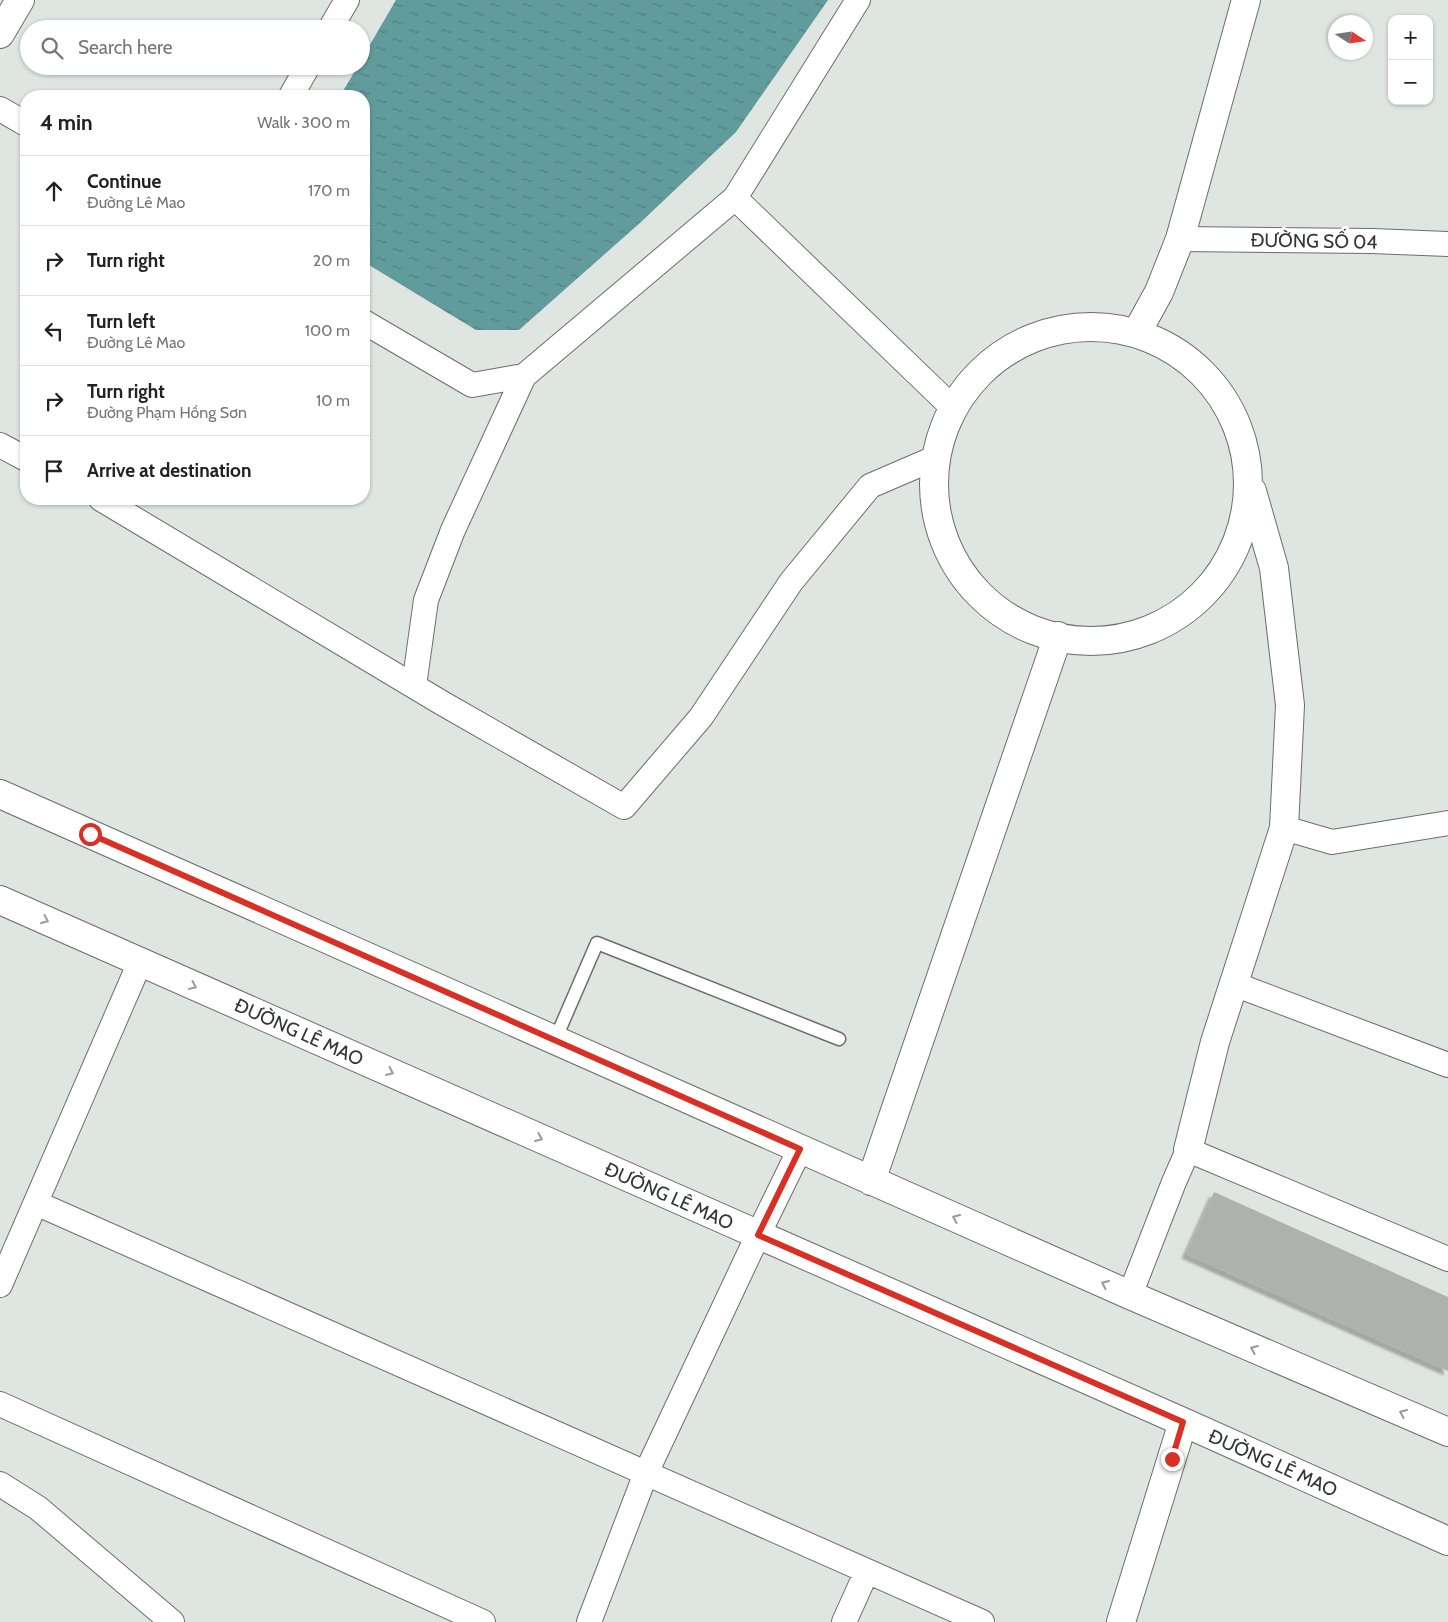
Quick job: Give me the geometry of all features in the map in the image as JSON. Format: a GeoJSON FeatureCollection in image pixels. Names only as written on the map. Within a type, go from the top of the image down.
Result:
{"type":"FeatureCollection","features":[{"type":"Feature","properties":{"kind":"street"},"geometry":{"type":"LineString","coordinates":[[0,34],[20,0]]}},
{"type":"Feature","properties":{"kind":"street"},"geometry":{"type":"LineString","coordinates":[[335,20],[347,0]]}},
{"type":"Feature","properties":{"kind":"street"},"geometry":{"type":"LineString","coordinates":[[414,686],[426,600],[453,530],[524,376],[735,198],[858,0]]}},
{"type":"Feature","properties":{"kind":"street"},"geometry":{"type":"LineString","coordinates":[[1137,332],[1159,292],[1180,240],[1246,0]]}},
{"type":"Feature","properties":{"kind":"street"},"geometry":{"type":"LineString","coordinates":[[294,90],[303,75]]}},
{"type":"Feature","properties":{"kind":"street"},"geometry":{"type":"LineString","coordinates":[[0,109],[20,121]]}},
{"type":"Feature","properties":{"kind":"street"},"geometry":{"type":"LineString","coordinates":[[735,198],[953,408]]}},
{"type":"Feature","properties":{"kind":"street","name":"ĐƯỜNG SỐ 04"},"geometry":{"type":"LineString","coordinates":[[1180,240],[1372,241],[1448,244]]}},
{"type":"Feature","properties":{"kind":"street"},"geometry":{"type":"LineString","coordinates":[[370,325],[472,384],[524,376]]}},
{"type":"Feature","properties":{"kind":"street"},"geometry":{"type":"LineString","coordinates":[[1130,1295],[1188,1150],[1215,1042],[1284,828],[1290,705],[1274,568],[1249,482],[1241,433],[1218,388],[1182,354],[1137,332],[1084,326],[1032,337],[987,366],[953,408],[935,458],[936,512],[954,563],[988,604],[1034,632],[1086,642],[1139,635],[1183,612],[1219,577],[1242,532],[1249,482]]}},
{"type":"Feature","properties":{"kind":"street"},"geometry":{"type":"LineString","coordinates":[[0,445],[20,456]]}},
{"type":"Feature","properties":{"kind":"street"},"geometry":{"type":"LineString","coordinates":[[111,505],[414,686],[624,807],[701,717],[791,582],[870,486],[935,458]]}},
{"type":"Feature","properties":{"kind":"street"},"geometry":{"type":"LineString","coordinates":[[871,1180],[1058,636]]}},
{"type":"Feature","properties":{"kind":"street"},"geometry":{"type":"LineString","coordinates":[[0,794],[1130,1295],[1448,1432]]}},
{"type":"Feature","properties":{"kind":"street"},"geometry":{"type":"LineString","coordinates":[[1284,828],[1332,842],[1448,823]]}},
{"type":"Feature","properties":{"kind":"street","name":"ĐƯỜNG LÊ MAO"},"geometry":{"type":"LineString","coordinates":[[0,900],[1183,1422],[1448,1541]]}},
{"type":"Feature","properties":{"kind":"street"},"geometry":{"type":"LineString","coordinates":[[0,1285],[140,962]]}},
{"type":"Feature","properties":{"kind":"street"},"geometry":{"type":"LineString","coordinates":[[1234,984],[1448,1065]]}},
{"type":"Feature","properties":{"kind":"street"},"geometry":{"type":"LineString","coordinates":[[589,1622],[646,1474],[800,1149]]}},
{"type":"Feature","properties":{"kind":"street"},"geometry":{"type":"LineString","coordinates":[[1188,1150],[1448,1260]]}},
{"type":"Feature","properties":{"kind":"street"},"geometry":{"type":"LineString","coordinates":[[36,1203],[982,1622]]}},
{"type":"Feature","properties":{"kind":"street"},"geometry":{"type":"LineString","coordinates":[[0,1404],[483,1622]]}},
{"type":"Feature","properties":{"kind":"street"},"geometry":{"type":"LineString","coordinates":[[1121,1622],[1183,1422]]}},
{"type":"Feature","properties":{"kind":"street"},"geometry":{"type":"LineString","coordinates":[[0,1484],[38,1508],[172,1622]]}},
{"type":"Feature","properties":{"kind":"street"},"geometry":{"type":"LineString","coordinates":[[844,1622],[867,1571]]}},
{"type":"Feature","properties":{"kind":"lane"},"geometry":{"type":"LineString","coordinates":[[555,1040],[597,942],[839,1039]]}},
{"type":"Feature","properties":{"kind":"water"},"geometry":{"type":"Polygon","coordinates":[[[396,0],[828,0],[736,132],[641,222],[519,330],[476,330],[370,266],[370,90],[344,90],[353,75],[370,75],[370,45],[396,0]]]}},
{"type":"Feature","properties":{"kind":"building"},"geometry":{"type":"Polygon","coordinates":[[[1214,1192],[1448,1297],[1448,1371],[1186,1254],[1214,1192]]]}},
{"type":"Feature","properties":{"kind":"route"},"geometry":{"type":"LineString","coordinates":[[90,834],[800,1149],[758,1235],[1183,1422],[1172,1459]]}}]}
